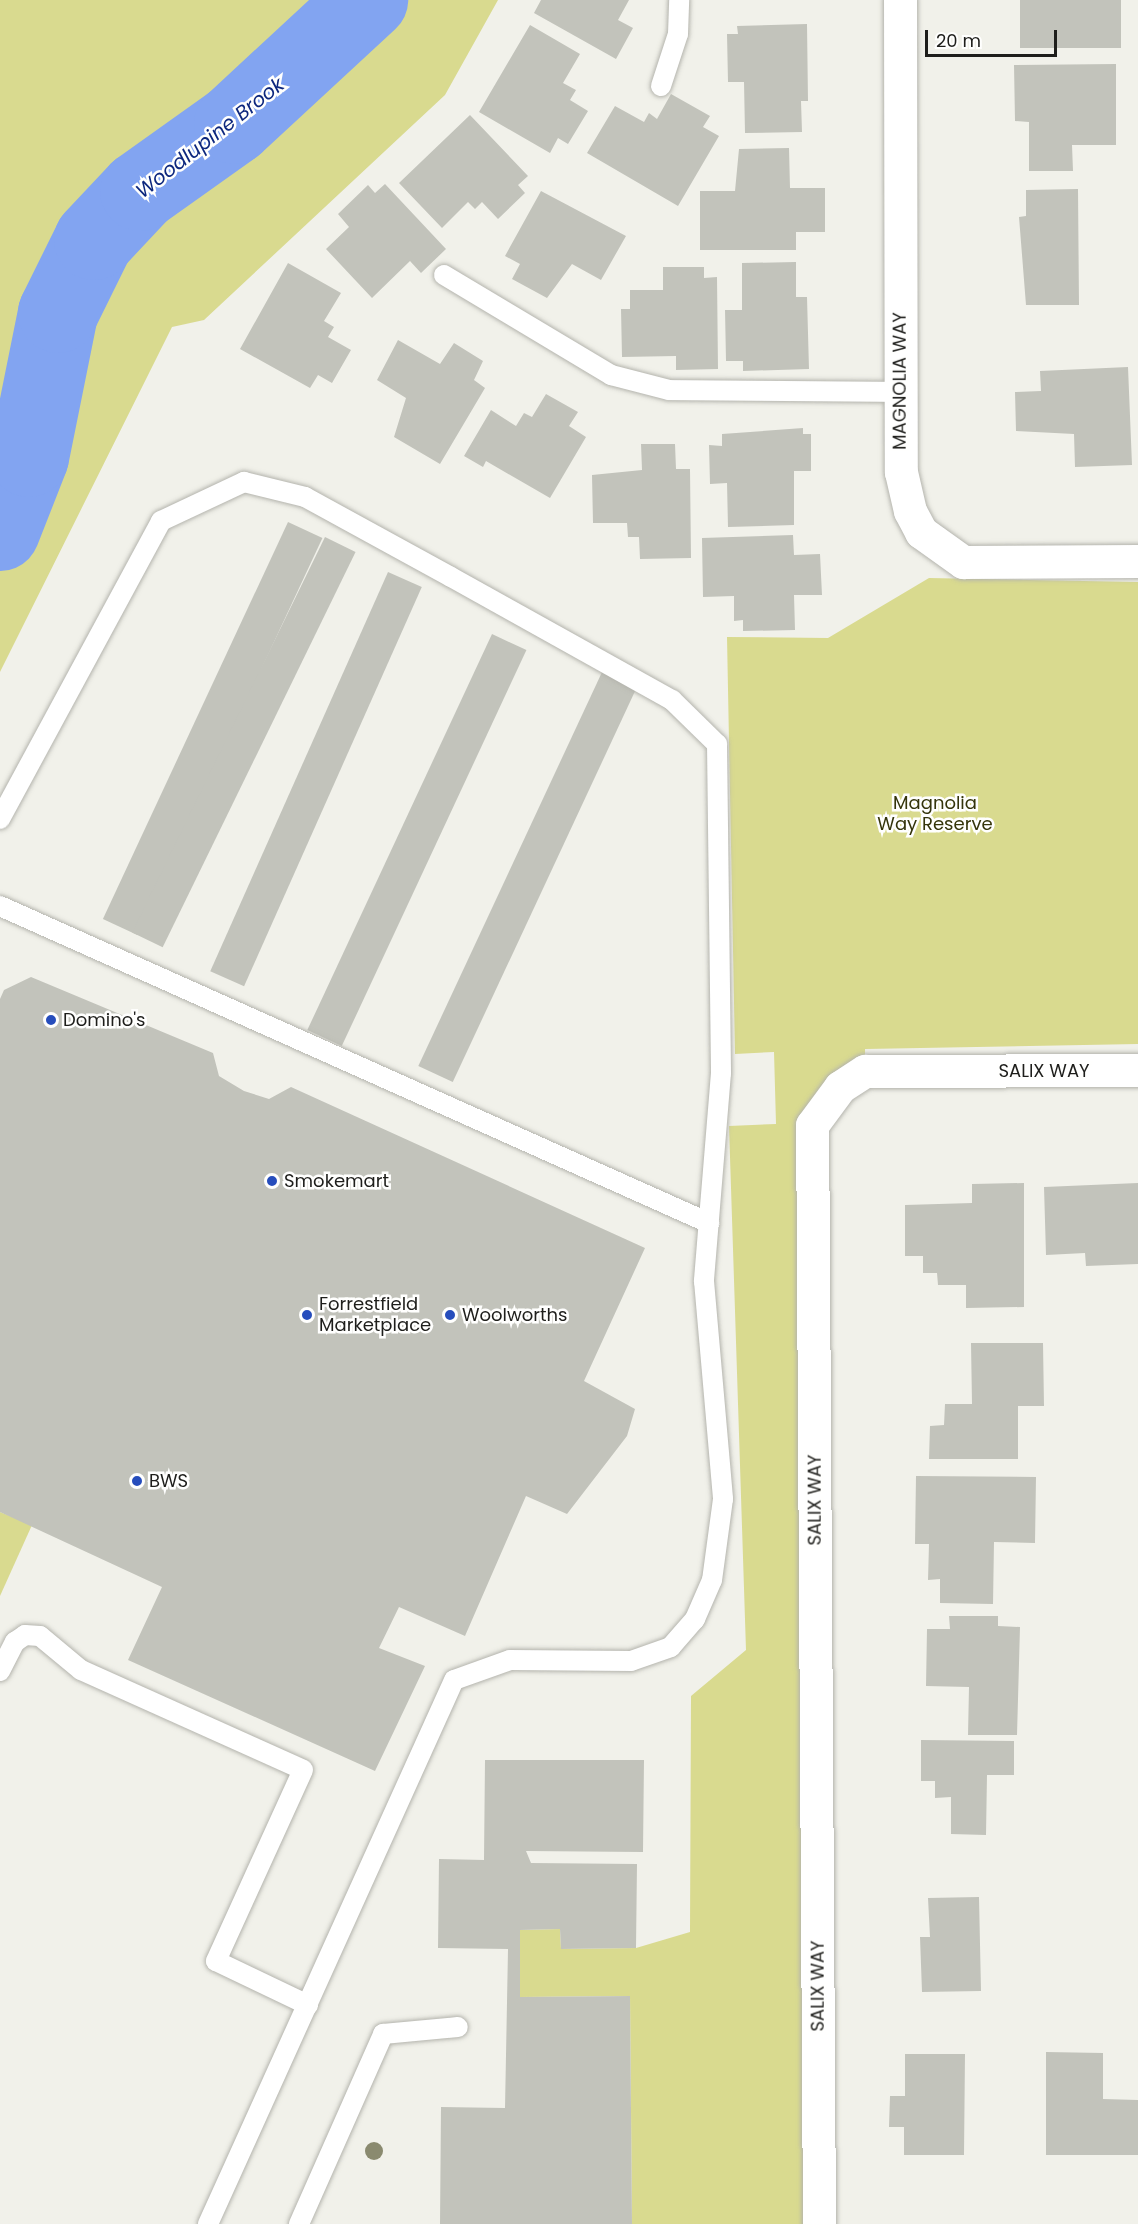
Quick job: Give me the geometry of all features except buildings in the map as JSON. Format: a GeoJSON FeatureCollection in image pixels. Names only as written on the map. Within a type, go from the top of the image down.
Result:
{"type":"FeatureCollection","features":[{"type":"Feature","properties":{"kind":"street","name":"MAGNOLIA WAY"},"geometry":{"type":"LineString","coordinates":[[900,0],[900,392],[904,490],[921,532],[949,555],[963,562],[1138,561]]}},
{"type":"Feature","properties":{"kind":"street","name":"SALIX WAY"},"geometry":{"type":"LineString","coordinates":[[819,2224],[812,1125],[840,1087],[865,1071],[1138,1071]]}},
{"type":"Feature","properties":{"kind":"lane"},"geometry":{"type":"LineString","coordinates":[[661,86],[678,34],[679,0]]}},
{"type":"Feature","properties":{"kind":"lane"},"geometry":{"type":"LineString","coordinates":[[444,275],[611,375],[669,390],[900,392]]}},
{"type":"Feature","properties":{"kind":"lane"},"geometry":{"type":"LineString","coordinates":[[0,819],[161,521],[244,482],[305,497],[661,694],[717,744],[722,1073],[704,1281],[723,1499],[714,1570],[695,1618],[671,1647],[631,1661],[510,1660],[454,1680],[208,2224]]}},
{"type":"Feature","properties":{"kind":"lane"},"geometry":{"type":"LineString","coordinates":[[0,906],[709,1223]]}},
{"type":"Feature","properties":{"kind":"lane"},"geometry":{"type":"LineString","coordinates":[[0,1671],[15,1642],[25,1635],[40,1636],[81,1670],[303,1770],[216,1961],[308,2005]]}},
{"type":"Feature","properties":{"kind":"lane"},"geometry":{"type":"LineString","coordinates":[[299,2224],[383,2034],[458,2027]]}},
{"type":"Feature","properties":{"kind":"green space"},"geometry":{"type":"Polygon","coordinates":[[[0,0],[498,0],[445,95],[204,320],[172,327],[0,672],[0,0]]]}},
{"type":"Feature","properties":{"kind":"green space","name":"Magnolia Way Reserve"},"geometry":{"type":"Polygon","coordinates":[[[929,578],[1138,582],[1138,1044],[865,1049],[865,1071],[812,1125],[819,2224],[632,2224],[630,1996],[520,1997],[520,1930],[560,1929],[561,1949],[636,1948],[690,1932],[691,1696],[746,1650],[729,1126],[776,1124],[774,1052],[735,1054],[727,637],[828,638],[929,578]]]}},
{"type":"Feature","properties":{"kind":"green space"},"geometry":{"type":"Polygon","coordinates":[[[0,1512],[32,1525],[0,1596],[0,1512]]]}},
{"type":"Feature","properties":{"kind":"waterway","name":"Woodlupine Brook"},"geometry":{"type":"LineString","coordinates":[[0,531],[29,457],[58,313],[94,240],[140,191],[234,124],[368,0]]}},
{"type":"Feature","properties":{"kind":"place","name":"Domino's"},"geometry":{"type":"Point","coordinates":[51,1020]}},
{"type":"Feature","properties":{"kind":"place","name":"Smokemart"},"geometry":{"type":"Point","coordinates":[272,1181]}},
{"type":"Feature","properties":{"kind":"place","name":"Forrestfield Marketplace"},"geometry":{"type":"Point","coordinates":[307,1315]}},
{"type":"Feature","properties":{"kind":"place","name":"Woolworths"},"geometry":{"type":"Point","coordinates":[450,1315]}},
{"type":"Feature","properties":{"kind":"place","name":"BWS"},"geometry":{"type":"Point","coordinates":[137,1481]}}]}
